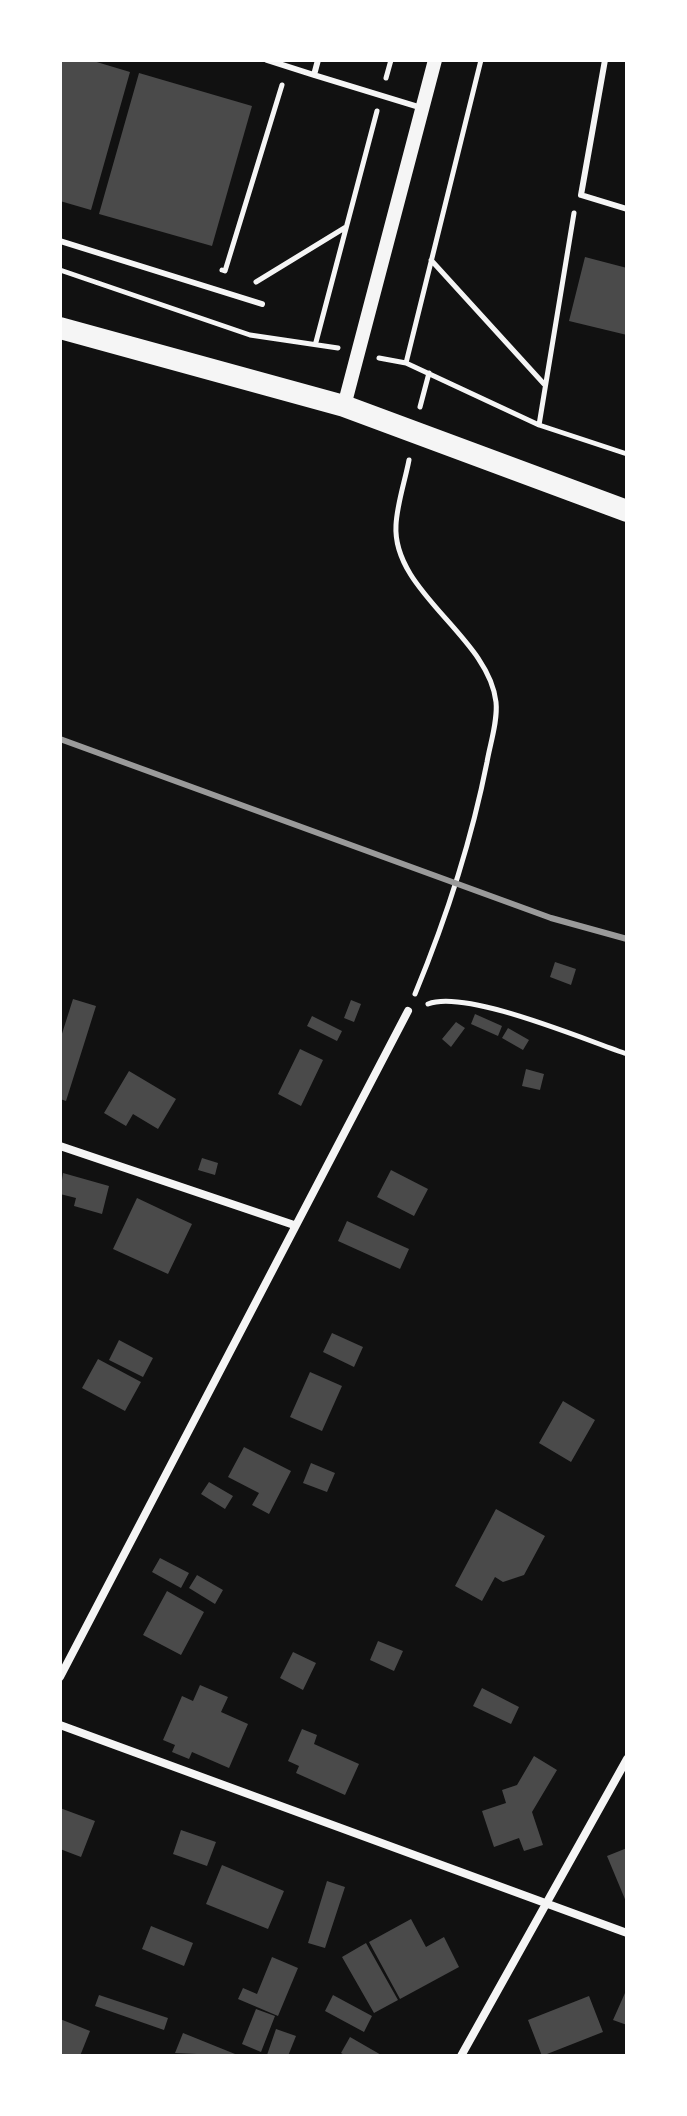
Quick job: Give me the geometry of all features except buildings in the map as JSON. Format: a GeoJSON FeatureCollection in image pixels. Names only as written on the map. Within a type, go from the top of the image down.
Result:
{"type":"FeatureCollection","features":[{"type":"Feature","properties":{"kind":"highway"},"geometry":{"type":"LineString","coordinates":[[60,328],[344,406],[627,511]]}},
{"type":"Feature","properties":{"kind":"street"},"geometry":{"type":"LineString","coordinates":[[344,406],[435,60]]}},
{"type":"Feature","properties":{"kind":"street"},"geometry":{"type":"LineString","coordinates":[[60,1677],[408,1011]]}},
{"type":"Feature","properties":{"kind":"street"},"geometry":{"type":"LineString","coordinates":[[60,1146],[95,1155],[294,1225]]}},
{"type":"Feature","properties":{"kind":"street"},"geometry":{"type":"LineString","coordinates":[[60,1725],[627,1933]]}},
{"type":"Feature","properties":{"kind":"street"},"geometry":{"type":"LineString","coordinates":[[461,2056],[627,1759]]}},
{"type":"Feature","properties":{"kind":"lane"},"geometry":{"type":"LineString","coordinates":[[267,60],[423,108]]}},
{"type":"Feature","properties":{"kind":"lane"},"geometry":{"type":"LineString","coordinates":[[314,75],[318,60]]}},
{"type":"Feature","properties":{"kind":"lane"},"geometry":{"type":"LineString","coordinates":[[605,60],[581,195],[627,209]]}},
{"type":"Feature","properties":{"kind":"lane"},"geometry":{"type":"LineString","coordinates":[[60,241],[262,304]]}},
{"type":"Feature","properties":{"kind":"path"},"geometry":{"type":"LineString","coordinates":[[316,342],[391,60]]}},
{"type":"Feature","properties":{"kind":"path"},"geometry":{"type":"LineString","coordinates":[[406,363],[481,60]]}},
{"type":"Feature","properties":{"kind":"path"},"geometry":{"type":"LineString","coordinates":[[213,268],[225,271],[288,67]]}},
{"type":"Feature","properties":{"kind":"path"},"geometry":{"type":"LineString","coordinates":[[539,425],[570,223],[581,195]]}},
{"type":"Feature","properties":{"kind":"path"},"geometry":{"type":"LineString","coordinates":[[235,295],[346,227]]}},
{"type":"Feature","properties":{"kind":"path"},"geometry":{"type":"LineString","coordinates":[[431,260],[545,385]]}},
{"type":"Feature","properties":{"kind":"path"},"geometry":{"type":"LineString","coordinates":[[60,270],[250,335],[316,342],[406,363],[539,425],[627,454]]}},
{"type":"Feature","properties":{"kind":"path"},"geometry":{"type":"LineString","coordinates":[[408,1011],[448,913],[478,805],[496,702],[483,665],[411,574],[395,527],[429,373]]}},
{"type":"Feature","properties":{"kind":"path"},"geometry":{"type":"LineString","coordinates":[[408,1011],[440,999],[486,1008],[627,1054]]}},
{"type":"Feature","properties":{"kind":"railway"},"geometry":{"type":"LineString","coordinates":[[60,739],[551,918],[627,939]]}}]}
